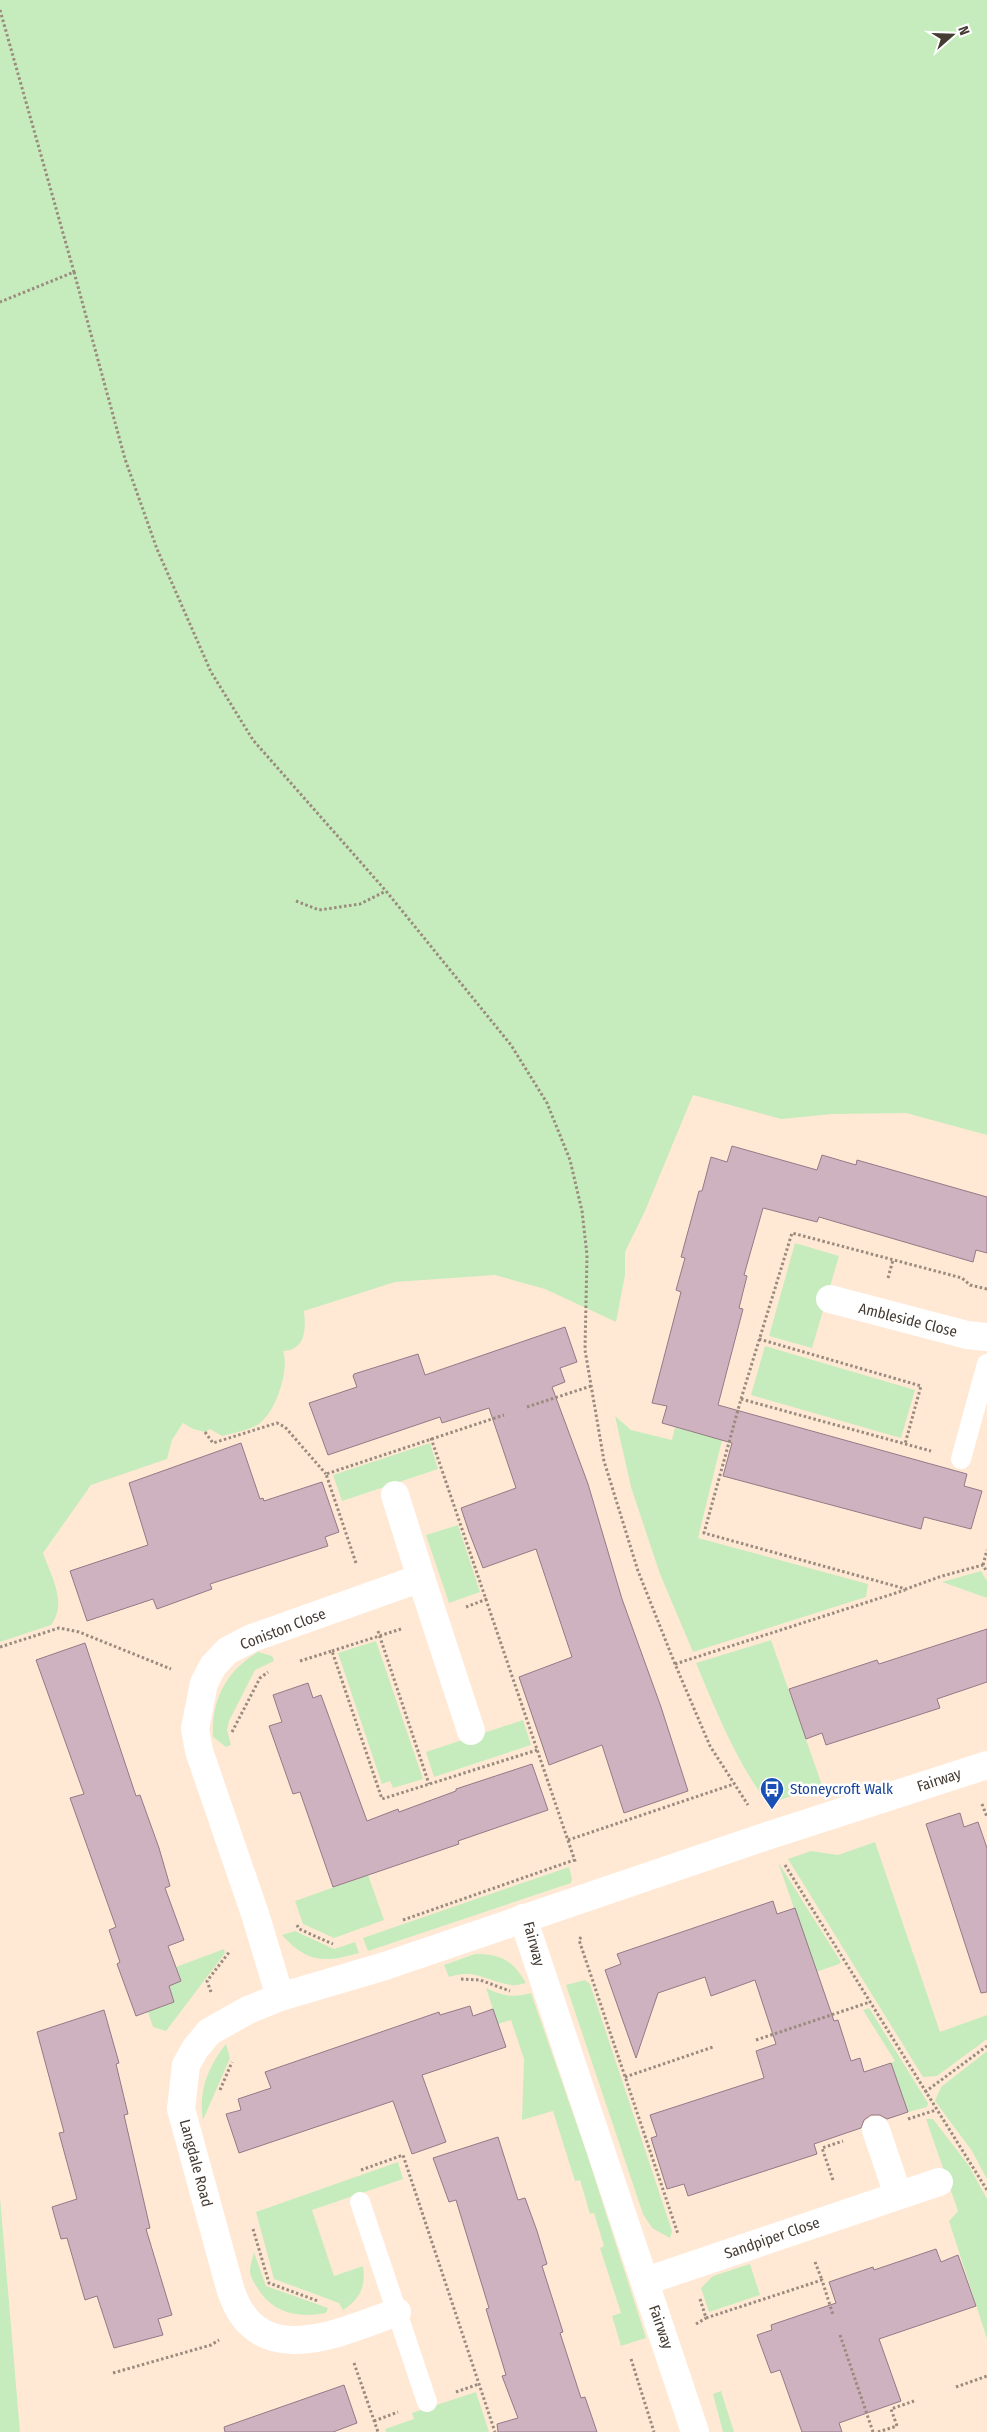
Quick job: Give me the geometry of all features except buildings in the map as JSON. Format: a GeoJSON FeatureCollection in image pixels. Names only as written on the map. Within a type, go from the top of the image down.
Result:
{"type":"FeatureCollection","features":[{"type":"Feature","properties":{"kind":"street","name":"Ambleside Close"},"geometry":{"type":"LineString","coordinates":[[830,1299],[968,1335],[987,1337]]}},
{"type":"Feature","properties":{"kind":"street"},"geometry":{"type":"LineString","coordinates":[[395,1495],[471,1731]]}},
{"type":"Feature","properties":{"kind":"street","name":"Coniston Close"},"geometry":{"type":"LineString","coordinates":[[280,1997],[256,1917],[199,1751],[195,1729],[204,1683],[213,1666],[227,1651],[252,1638],[421,1578]]}},
{"type":"Feature","properties":{"kind":"street","name":"Fairway"},"geometry":{"type":"LineString","coordinates":[[695,2432],[523,1918],[987,1765]]}},
{"type":"Feature","properties":{"kind":"street","name":"Langdale Road"},"geometry":{"type":"LineString","coordinates":[[397,2312],[343,2332],[305,2341],[283,2340],[264,2333],[246,2320],[239,2311],[232,2294],[181,2108],[186,2065],[195,2049],[209,2032],[248,2010],[280,1997],[385,1966],[523,1918]]}},
{"type":"Feature","properties":{"kind":"street"},"geometry":{"type":"LineString","coordinates":[[876,2130],[898,2195]]}},
{"type":"Feature","properties":{"kind":"street","name":"Sandpiper Close"},"geometry":{"type":"LineString","coordinates":[[646,2281],[939,2182]]}},
{"type":"Feature","properties":{"kind":"lane"},"geometry":{"type":"LineString","coordinates":[[961,1459],[987,1364]]}},
{"type":"Feature","properties":{"kind":"lane"},"geometry":{"type":"LineString","coordinates":[[360,2202],[427,2402]]}},
{"type":"Feature","properties":{"kind":"path"},"geometry":{"type":"LineString","coordinates":[[0,10],[125,459],[157,549],[211,672],[253,740],[386,891],[511,1045],[550,1111],[570,1160],[582,1211],[587,1255],[585,1350],[604,1461],[638,1571],[674,1664],[710,1746],[925,2092],[971,2161],[987,2190]]}},
{"type":"Feature","properties":{"kind":"path"},"geometry":{"type":"LineString","coordinates":[[0,302],[74,272]]}},
{"type":"Feature","properties":{"kind":"path"},"geometry":{"type":"LineString","coordinates":[[296,901],[319,910],[360,904],[386,891]]}},
{"type":"Feature","properties":{"kind":"path"},"geometry":{"type":"LineString","coordinates":[[906,1589],[704,1533],[741,1399],[792,1233],[962,1278],[970,1285],[987,1289]]}},
{"type":"Feature","properties":{"kind":"path"},"geometry":{"type":"LineString","coordinates":[[886,1282],[893,1260]]}},
{"type":"Feature","properties":{"kind":"path"},"geometry":{"type":"LineString","coordinates":[[759,1339],[921,1386],[905,1444]]}},
{"type":"Feature","properties":{"kind":"path"},"geometry":{"type":"LineString","coordinates":[[527,1407],[591,1386]]}},
{"type":"Feature","properties":{"kind":"path"},"geometry":{"type":"LineString","coordinates":[[741,1399],[961,1459]]}},
{"type":"Feature","properties":{"kind":"path"},"geometry":{"type":"LineString","coordinates":[[205,1432],[214,1443],[277,1423],[285,1427],[326,1474]]}},
{"type":"Feature","properties":{"kind":"path"},"geometry":{"type":"LineString","coordinates":[[431,1438],[574,1860],[588,1896],[591,1921],[579,1940],[706,2318],[822,2280],[834,2315]]}},
{"type":"Feature","properties":{"kind":"path"},"geometry":{"type":"LineString","coordinates":[[987,1550],[983,1565],[987,1572]]}},
{"type":"Feature","properties":{"kind":"path"},"geometry":{"type":"LineString","coordinates":[[674,1664],[942,1576],[983,1565]]}},
{"type":"Feature","properties":{"kind":"path"},"geometry":{"type":"LineString","coordinates":[[0,1647],[59,1628],[80,1632],[204,1683]]}},
{"type":"Feature","properties":{"kind":"path"},"geometry":{"type":"LineString","coordinates":[[296,1662],[332,1651],[382,1799],[537,1750]]}},
{"type":"Feature","properties":{"kind":"path"},"geometry":{"type":"LineString","coordinates":[[235,1741],[232,1732],[260,1678],[269,1671]]}},
{"type":"Feature","properties":{"kind":"path"},"geometry":{"type":"LineString","coordinates":[[568,1840],[734,1784]]}},
{"type":"Feature","properties":{"kind":"path"},"geometry":{"type":"LineString","coordinates":[[396,1922],[574,1860]]}},
{"type":"Feature","properties":{"kind":"path"},"geometry":{"type":"LineString","coordinates":[[217,2099],[234,2058],[207,1981],[256,1917],[289,1905],[299,1928],[334,1944]]}},
{"type":"Feature","properties":{"kind":"path"},"geometry":{"type":"LineString","coordinates":[[460,1979],[480,1980],[505,1991],[520,1990],[588,1968]]}},
{"type":"Feature","properties":{"kind":"path"},"geometry":{"type":"LineString","coordinates":[[756,2040],[870,2002]]}},
{"type":"Feature","properties":{"kind":"path"},"geometry":{"type":"LineString","coordinates":[[925,2092],[987,2046]]}},
{"type":"Feature","properties":{"kind":"path"},"geometry":{"type":"LineString","coordinates":[[625,2077],[713,2047]]}},
{"type":"Feature","properties":{"kind":"path"},"geometry":{"type":"LineString","coordinates":[[354,2173],[403,2155],[495,2432]]}},
{"type":"Feature","properties":{"kind":"path"},"geometry":{"type":"LineString","coordinates":[[252,2227],[269,2283],[333,2306],[378,2432]]}},
{"type":"Feature","properties":{"kind":"path"},"geometry":{"type":"LineString","coordinates":[[113,2373],[211,2345],[246,2320]]}},
{"type":"Feature","properties":{"kind":"path"},"geometry":{"type":"LineString","coordinates":[[840,2335],[873,2432]]}},
{"type":"Feature","properties":{"kind":"path"},"geometry":{"type":"LineString","coordinates":[[956,2387],[987,2376]]}},
{"type":"Feature","properties":{"kind":"path"},"geometry":{"type":"LineString","coordinates":[[878,2432],[897,2426],[891,2409],[914,2402]]}},
{"type":"Feature","properties":{"kind":"green space"},"geometry":{"type":"Polygon","coordinates":[[[0,0],[987,0],[987,1135],[906,1113],[833,1114],[781,1119],[693,1095],[645,1211],[625,1252],[625,1275],[616,1322],[545,1289],[495,1275],[395,1282],[304,1311],[305,1325],[303,1337],[296,1347],[283,1351],[285,1368],[283,1379],[276,1400],[265,1418],[251,1428],[222,1436],[210,1429],[205,1432],[193,1429],[183,1423],[172,1440],[167,1459],[91,1485],[43,1553],[56,1589],[58,1608],[56,1617],[51,1625],[0,1642],[0,0]]]}},
{"type":"Feature","properties":{"kind":"green space"},"geometry":{"type":"Polygon","coordinates":[[[795,1243],[839,1256],[812,1348],[769,1336],[795,1243]]]}},
{"type":"Feature","properties":{"kind":"green space"},"geometry":{"type":"Polygon","coordinates":[[[765,1346],[915,1390],[901,1438],[751,1395],[765,1346]]]}},
{"type":"Feature","properties":{"kind":"green space"},"geometry":{"type":"Polygon","coordinates":[[[615,1416],[631,1430],[672,1440],[675,1427],[722,1440],[698,1538],[868,1584],[866,1597],[693,1652],[660,1574],[631,1487],[615,1416]]]}},
{"type":"Feature","properties":{"kind":"green space"},"geometry":{"type":"Polygon","coordinates":[[[430,1443],[438,1469],[342,1501],[333,1475],[430,1443]]]}},
{"type":"Feature","properties":{"kind":"green space"},"geometry":{"type":"Polygon","coordinates":[[[458,1525],[480,1592],[449,1603],[426,1535],[458,1525]]]}},
{"type":"Feature","properties":{"kind":"green space"},"geometry":{"type":"Polygon","coordinates":[[[981,1571],[987,1581],[987,1598],[942,1582],[981,1571]]]}},
{"type":"Feature","properties":{"kind":"green space"},"geometry":{"type":"Polygon","coordinates":[[[771,1640],[822,1785],[769,1804],[737,1755],[696,1663],[771,1640]]]}},
{"type":"Feature","properties":{"kind":"green space"},"geometry":{"type":"Polygon","coordinates":[[[376,1641],[423,1779],[393,1788],[390,1781],[382,1784],[338,1653],[376,1641]]]}},
{"type":"Feature","properties":{"kind":"green space"},"geometry":{"type":"Polygon","coordinates":[[[258,1652],[272,1656],[274,1661],[255,1670],[229,1721],[227,1730],[231,1745],[226,1747],[213,1737],[213,1724],[218,1699],[229,1677],[237,1668],[258,1652]]]}},
{"type":"Feature","properties":{"kind":"green space"},"geometry":{"type":"Polygon","coordinates":[[[523,1720],[531,1745],[434,1777],[426,1752],[523,1720]]]}},
{"type":"Feature","properties":{"kind":"green space"},"geometry":{"type":"Polygon","coordinates":[[[875,1842],[940,2032],[987,2015],[987,2039],[937,2076],[923,2077],[788,1859],[811,1851],[838,1855],[875,1842]]]}},
{"type":"Feature","properties":{"kind":"green space"},"geometry":{"type":"Polygon","coordinates":[[[778,1862],[841,1962],[839,1964],[816,1972],[778,1862]]]}},
{"type":"Feature","properties":{"kind":"green space"},"geometry":{"type":"Polygon","coordinates":[[[569,1867],[572,1878],[571,1883],[368,1951],[363,1938],[569,1867]]]}},
{"type":"Feature","properties":{"kind":"green space"},"geometry":{"type":"Polygon","coordinates":[[[368,1875],[384,1920],[334,1938],[303,1924],[295,1901],[368,1875]]]}},
{"type":"Feature","properties":{"kind":"green space"},"geometry":{"type":"Polygon","coordinates":[[[295,1931],[334,1949],[355,1942],[359,1953],[326,1959],[308,1956],[282,1935],[295,1931]]]}},
{"type":"Feature","properties":{"kind":"green space"},"geometry":{"type":"Polygon","coordinates":[[[224,1949],[225,1953],[166,2031],[153,2027],[148,2012],[174,2002],[169,1986],[181,1981],[176,1967],[224,1949]]]}},
{"type":"Feature","properties":{"kind":"green space"},"geometry":{"type":"Polygon","coordinates":[[[475,1954],[492,1955],[505,1960],[516,1969],[526,1983],[511,1985],[466,1974],[449,1977],[444,1965],[475,1954]]]}},
{"type":"Feature","properties":{"kind":"green space"},"geometry":{"type":"Polygon","coordinates":[[[585,1980],[590,1984],[672,2231],[670,2238],[652,2228],[643,2214],[566,1985],[585,1980]]]}},
{"type":"Feature","properties":{"kind":"green space"},"geometry":{"type":"Polygon","coordinates":[[[486,1988],[508,1995],[531,1993],[587,2154],[646,2338],[621,2346],[612,2316],[621,2313],[600,2248],[604,2246],[594,2213],[590,2214],[580,2180],[575,2181],[553,2111],[522,2120],[524,2059],[511,2020],[498,2024],[486,1988]]]}},
{"type":"Feature","properties":{"kind":"green space"},"geometry":{"type":"Polygon","coordinates":[[[869,2008],[928,2103],[927,2107],[908,2112],[891,2063],[895,2061],[863,2010],[869,2008]]]}},
{"type":"Feature","properties":{"kind":"green space"},"geometry":{"type":"Polygon","coordinates":[[[226,2044],[230,2058],[203,2120],[203,2089],[209,2071],[226,2044]]]}},
{"type":"Feature","properties":{"kind":"green space"},"geometry":{"type":"Polygon","coordinates":[[[987,2051],[987,2179],[972,2151],[935,2101],[941,2087],[987,2051]]]}},
{"type":"Feature","properties":{"kind":"green space"},"geometry":{"type":"Polygon","coordinates":[[[926,2119],[933,2119],[969,2166],[987,2199],[987,2339],[949,2221],[958,2211],[926,2119]]]}},
{"type":"Feature","properties":{"kind":"green space"},"geometry":{"type":"Polygon","coordinates":[[[398,2162],[403,2179],[312,2210],[334,2276],[363,2266],[364,2280],[361,2292],[349,2306],[343,2310],[339,2303],[274,2279],[256,2212],[398,2162]]]}},
{"type":"Feature","properties":{"kind":"green space"},"geometry":{"type":"Polygon","coordinates":[[[0,2197],[20,2432],[0,2432],[0,2197]]]}},
{"type":"Feature","properties":{"kind":"green space"},"geometry":{"type":"Polygon","coordinates":[[[254,2252],[266,2286],[328,2308],[326,2313],[297,2314],[279,2309],[272,2304],[258,2289],[251,2276],[250,2269],[254,2252]]]}},
{"type":"Feature","properties":{"kind":"green space"},"geometry":{"type":"Polygon","coordinates":[[[750,2264],[760,2295],[709,2312],[701,2288],[713,2276],[750,2264]]]}},
{"type":"Feature","properties":{"kind":"green space"},"geometry":{"type":"Polygon","coordinates":[[[721,2391],[734,2432],[723,2432],[713,2394],[721,2391]]]}},
{"type":"Feature","properties":{"kind":"green space"},"geometry":{"type":"Polygon","coordinates":[[[476,2392],[489,2432],[386,2432],[385,2429],[414,2419],[412,2413],[476,2392]]]}},
{"type":"Feature","properties":{"kind":"place","name":"Stoneycroft Walk"},"geometry":{"type":"Point","coordinates":[772,1810]}}]}
